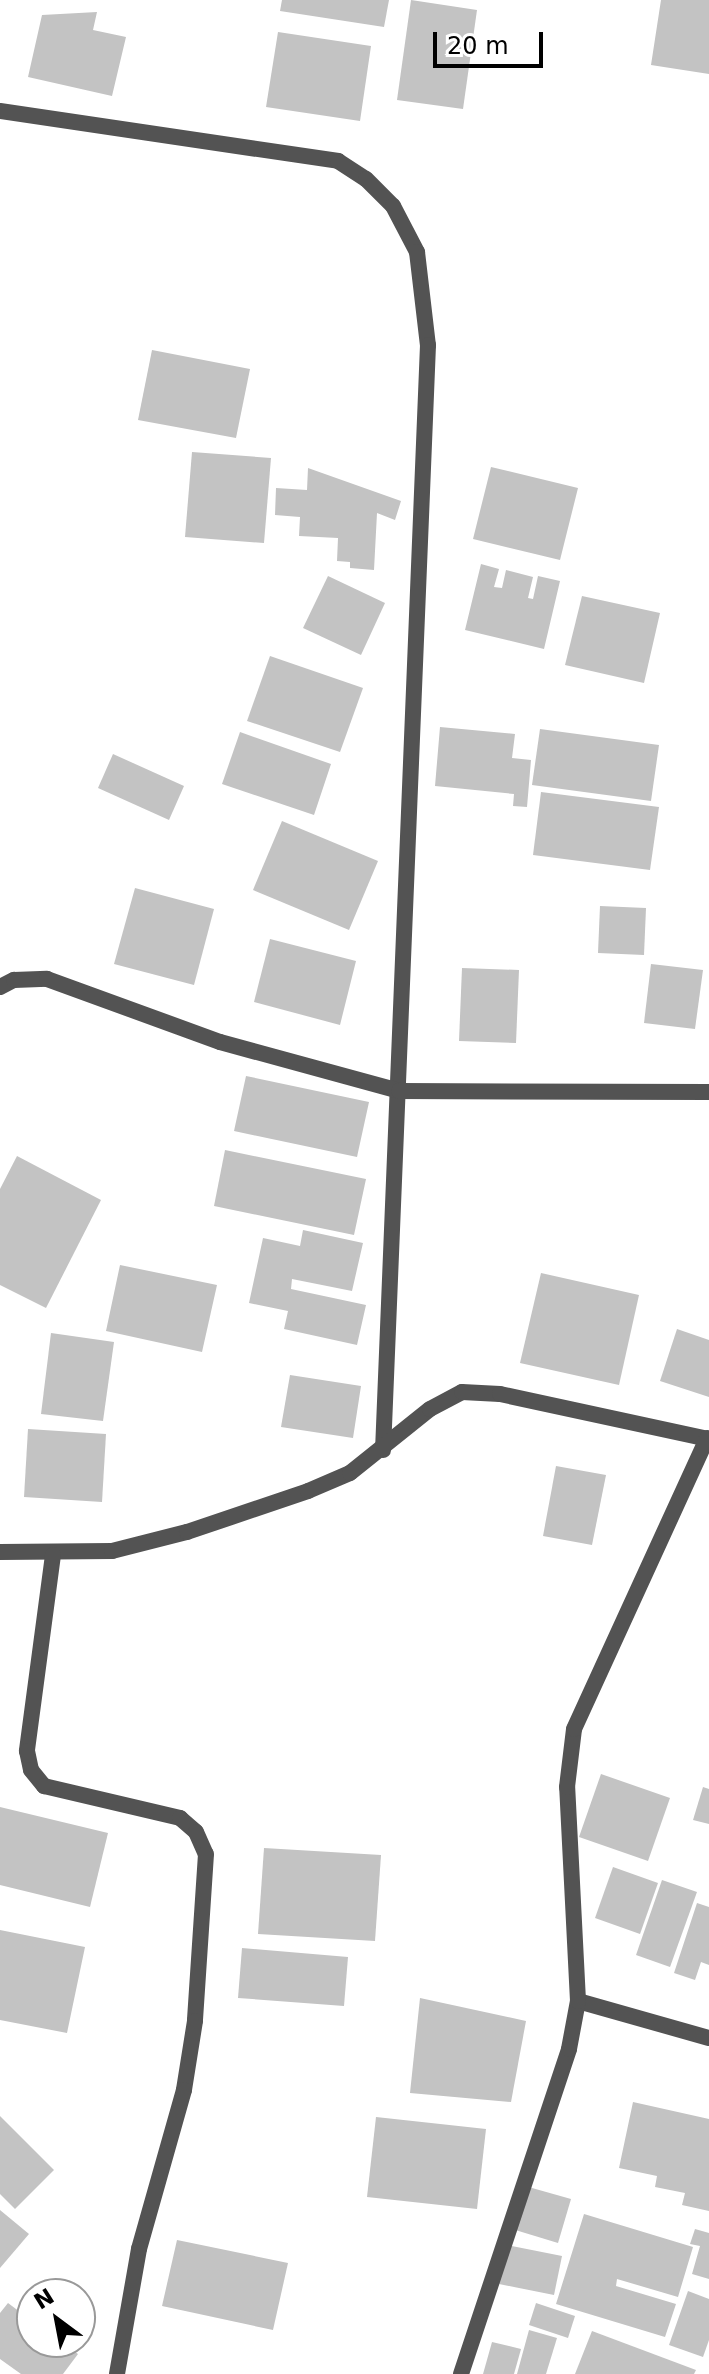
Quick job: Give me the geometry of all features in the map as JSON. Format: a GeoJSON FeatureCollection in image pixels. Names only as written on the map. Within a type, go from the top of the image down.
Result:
{"type":"FeatureCollection","features":[{"type":"Feature","properties":{"kind":"street"},"geometry":{"type":"LineString","coordinates":[[0,111],[338,161],[366,179],[393,206],[417,252],[428,345],[383,1450]]}},
{"type":"Feature","properties":{"kind":"street"},"geometry":{"type":"LineString","coordinates":[[0,987],[14,980],[47,979],[220,1042],[399,1091],[709,1092]]}},
{"type":"Feature","properties":{"kind":"street"},"geometry":{"type":"LineString","coordinates":[[0,1552],[53,1555],[112,1551],[187,1532],[308,1491],[350,1473],[383,1450],[430,1409],[462,1392],[500,1394],[708,1438],[574,1729],[567,1787],[578,2001],[569,2049],[461,2374]]}},
{"type":"Feature","properties":{"kind":"street"},"geometry":{"type":"LineString","coordinates":[[53,1555],[27,1751],[31,1770],[44,1786],[180,1818],[196,1832],[206,1854],[195,2021],[184,2090],[139,2249],[117,2374]]}},
{"type":"Feature","properties":{"kind":"street"},"geometry":{"type":"LineString","coordinates":[[578,2001],[709,2038]]}},
{"type":"Feature","properties":{"kind":"building"},"geometry":{"type":"Polygon","coordinates":[[[282,0],[389,0],[384,27],[280,11],[282,0]]]}},
{"type":"Feature","properties":{"kind":"building"},"geometry":{"type":"Polygon","coordinates":[[[411,0],[477,10],[463,109],[397,100],[411,0]]]}},
{"type":"Feature","properties":{"kind":"building"},"geometry":{"type":"Polygon","coordinates":[[[661,0],[709,0],[709,74],[651,65],[661,0]]]}},
{"type":"Feature","properties":{"kind":"building"},"geometry":{"type":"Polygon","coordinates":[[[97,12],[93,30],[126,37],[112,96],[28,77],[42,15],[97,12]]]}},
{"type":"Feature","properties":{"kind":"building"},"geometry":{"type":"Polygon","coordinates":[[[278,32],[371,46],[360,121],[266,107],[278,32]]]}},
{"type":"Feature","properties":{"kind":"building"},"geometry":{"type":"Polygon","coordinates":[[[152,350],[250,369],[236,438],[138,420],[152,350]]]}},
{"type":"Feature","properties":{"kind":"building"},"geometry":{"type":"Polygon","coordinates":[[[192,452],[271,458],[264,543],[185,537],[192,452]]]}},
{"type":"Feature","properties":{"kind":"building"},"geometry":{"type":"Polygon","coordinates":[[[491,467],[578,488],[560,560],[473,539],[491,467]]]}},
{"type":"Feature","properties":{"kind":"building"},"geometry":{"type":"Polygon","coordinates":[[[308,468],[401,501],[395,520],[377,513],[374,570],[350,568],[350,562],[337,561],[338,538],[299,536],[300,517],[275,515],[276,488],[307,490],[308,468]]]}},
{"type":"Feature","properties":{"kind":"building"},"geometry":{"type":"Polygon","coordinates":[[[481,564],[499,569],[494,587],[502,588],[506,570],[533,577],[528,598],[533,599],[538,576],[560,581],[544,649],[465,630],[481,564]]]}},
{"type":"Feature","properties":{"kind":"building"},"geometry":{"type":"Polygon","coordinates":[[[328,576],[385,603],[361,655],[303,628],[328,576]]]}},
{"type":"Feature","properties":{"kind":"building"},"geometry":{"type":"Polygon","coordinates":[[[582,596],[660,613],[644,683],[565,665],[582,596]]]}},
{"type":"Feature","properties":{"kind":"building"},"geometry":{"type":"Polygon","coordinates":[[[270,656],[363,688],[340,752],[247,721],[270,656]]]}},
{"type":"Feature","properties":{"kind":"building"},"geometry":{"type":"Polygon","coordinates":[[[440,727],[515,734],[512,758],[531,760],[527,807],[513,806],[514,794],[435,786],[440,727]]]}},
{"type":"Feature","properties":{"kind":"building"},"geometry":{"type":"Polygon","coordinates":[[[540,729],[659,745],[651,801],[532,785],[540,729]]]}},
{"type":"Feature","properties":{"kind":"building"},"geometry":{"type":"Polygon","coordinates":[[[240,732],[331,764],[314,815],[222,784],[240,732]]]}},
{"type":"Feature","properties":{"kind":"building"},"geometry":{"type":"Polygon","coordinates":[[[113,754],[184,786],[169,820],[98,788],[113,754]]]}},
{"type":"Feature","properties":{"kind":"building"},"geometry":{"type":"Polygon","coordinates":[[[541,792],[659,807],[650,870],[533,855],[541,792]]]}},
{"type":"Feature","properties":{"kind":"building"},"geometry":{"type":"Polygon","coordinates":[[[282,821],[378,861],[349,930],[253,890],[282,821]]]}},
{"type":"Feature","properties":{"kind":"building"},"geometry":{"type":"Polygon","coordinates":[[[135,888],[214,909],[194,985],[114,964],[135,888]]]}},
{"type":"Feature","properties":{"kind":"building"},"geometry":{"type":"Polygon","coordinates":[[[600,906],[646,908],[644,955],[598,953],[600,906]]]}},
{"type":"Feature","properties":{"kind":"building"},"geometry":{"type":"Polygon","coordinates":[[[270,939],[356,961],[340,1025],[254,1002],[270,939]]]}},
{"type":"Feature","properties":{"kind":"building"},"geometry":{"type":"Polygon","coordinates":[[[651,964],[703,970],[695,1029],[644,1023],[651,964]]]}},
{"type":"Feature","properties":{"kind":"building"},"geometry":{"type":"Polygon","coordinates":[[[462,968],[519,970],[516,1043],[459,1041],[462,968]]]}},
{"type":"Feature","properties":{"kind":"building"},"geometry":{"type":"Polygon","coordinates":[[[246,1076],[369,1102],[357,1157],[234,1131],[246,1076]]]}},
{"type":"Feature","properties":{"kind":"building"},"geometry":{"type":"Polygon","coordinates":[[[225,1150],[366,1179],[354,1235],[214,1206],[225,1150]]]}},
{"type":"Feature","properties":{"kind":"building"},"geometry":{"type":"Polygon","coordinates":[[[17,1156],[101,1200],[46,1308],[0,1285],[0,1189],[17,1156]]]}},
{"type":"Feature","properties":{"kind":"building"},"geometry":{"type":"Polygon","coordinates":[[[303,1230],[363,1243],[352,1291],[292,1279],[291,1289],[366,1305],[357,1345],[284,1329],[288,1311],[249,1303],[263,1238],[300,1246],[303,1230]]]}},
{"type":"Feature","properties":{"kind":"building"},"geometry":{"type":"Polygon","coordinates":[[[120,1265],[217,1285],[202,1352],[106,1331],[120,1265]]]}},
{"type":"Feature","properties":{"kind":"building"},"geometry":{"type":"Polygon","coordinates":[[[541,1273],[639,1295],[619,1385],[520,1363],[541,1273]]]}},
{"type":"Feature","properties":{"kind":"building"},"geometry":{"type":"Polygon","coordinates":[[[677,1329],[709,1340],[709,1397],[660,1381],[677,1329]]]}},
{"type":"Feature","properties":{"kind":"building"},"geometry":{"type":"Polygon","coordinates":[[[51,1333],[114,1342],[103,1421],[41,1414],[51,1333]]]}},
{"type":"Feature","properties":{"kind":"building"},"geometry":{"type":"Polygon","coordinates":[[[290,1375],[361,1386],[353,1438],[281,1427],[290,1375]]]}},
{"type":"Feature","properties":{"kind":"building"},"geometry":{"type":"Polygon","coordinates":[[[28,1429],[106,1434],[102,1502],[24,1497],[28,1429]]]}},
{"type":"Feature","properties":{"kind":"building"},"geometry":{"type":"Polygon","coordinates":[[[556,1466],[606,1475],[592,1545],[543,1536],[556,1466]]]}},
{"type":"Feature","properties":{"kind":"building"},"geometry":{"type":"Polygon","coordinates":[[[601,1774],[670,1798],[648,1861],[579,1837],[601,1774]]]}},
{"type":"Feature","properties":{"kind":"building"},"geometry":{"type":"Polygon","coordinates":[[[703,1787],[709,1789],[709,1824],[693,1820],[703,1787]]]}},
{"type":"Feature","properties":{"kind":"building"},"geometry":{"type":"Polygon","coordinates":[[[0,1807],[108,1833],[90,1907],[0,1885],[0,1807]]]}},
{"type":"Feature","properties":{"kind":"building"},"geometry":{"type":"Polygon","coordinates":[[[264,1848],[381,1855],[375,1941],[258,1934],[264,1848]]]}},
{"type":"Feature","properties":{"kind":"building"},"geometry":{"type":"Polygon","coordinates":[[[613,1867],[658,1883],[640,1934],[595,1918],[613,1867]]]}},
{"type":"Feature","properties":{"kind":"building"},"geometry":{"type":"Polygon","coordinates":[[[662,1880],[697,1892],[670,1967],[636,1955],[662,1880]]]}},
{"type":"Feature","properties":{"kind":"building"},"geometry":{"type":"Polygon","coordinates":[[[697,1903],[709,1907],[709,1965],[701,1962],[695,1980],[674,1973],[697,1903]]]}},
{"type":"Feature","properties":{"kind":"building"},"geometry":{"type":"Polygon","coordinates":[[[0,1930],[85,1947],[67,2033],[0,2020],[0,1930]]]}},
{"type":"Feature","properties":{"kind":"building"},"geometry":{"type":"Polygon","coordinates":[[[242,1948],[348,1957],[344,2006],[238,1998],[242,1948]]]}},
{"type":"Feature","properties":{"kind":"building"},"geometry":{"type":"Polygon","coordinates":[[[420,1998],[526,2021],[511,2102],[410,2093],[420,1998]]]}},
{"type":"Feature","properties":{"kind":"building"},"geometry":{"type":"Polygon","coordinates":[[[633,2102],[709,2119],[709,2211],[682,2205],[685,2193],[655,2187],[657,2176],[619,2168],[633,2102]]]}},
{"type":"Feature","properties":{"kind":"building"},"geometry":{"type":"Polygon","coordinates":[[[0,2116],[54,2170],[15,2209],[0,2194],[0,2116]]]}},
{"type":"Feature","properties":{"kind":"building"},"geometry":{"type":"Polygon","coordinates":[[[376,2117],[486,2129],[477,2209],[367,2197],[376,2117]]]}},
{"type":"Feature","properties":{"kind":"building"},"geometry":{"type":"Polygon","coordinates":[[[525,2186],[571,2199],[558,2243],[512,2229],[525,2186]]]}},
{"type":"Feature","properties":{"kind":"building"},"geometry":{"type":"Polygon","coordinates":[[[0,2210],[29,2234],[0,2268],[0,2210]]]}},
{"type":"Feature","properties":{"kind":"building"},"geometry":{"type":"Polygon","coordinates":[[[584,2214],[693,2247],[678,2297],[617,2279],[616,2286],[676,2304],[665,2337],[556,2304],[584,2214]]]}},
{"type":"Feature","properties":{"kind":"building"},"geometry":{"type":"Polygon","coordinates":[[[695,2229],[709,2233],[709,2279],[692,2274],[700,2246],[690,2244],[695,2229]]]}},
{"type":"Feature","properties":{"kind":"building"},"geometry":{"type":"Polygon","coordinates":[[[177,2240],[288,2263],[273,2330],[162,2306],[177,2240]]]}},
{"type":"Feature","properties":{"kind":"building"},"geometry":{"type":"Polygon","coordinates":[[[507,2245],[562,2256],[554,2295],[499,2284],[507,2245]]]}},
{"type":"Feature","properties":{"kind":"building"},"geometry":{"type":"Polygon","coordinates":[[[688,2291],[709,2299],[709,2340],[703,2357],[669,2345],[688,2291]]]}},
{"type":"Feature","properties":{"kind":"building"},"geometry":{"type":"Polygon","coordinates":[[[8,2303],[16,2309],[16,2358],[75,2358],[63,2374],[21,2374],[0,2359],[0,2313],[8,2303]]]}},
{"type":"Feature","properties":{"kind":"building"},"geometry":{"type":"Polygon","coordinates":[[[536,2303],[575,2316],[568,2338],[529,2325],[536,2303]]]}},
{"type":"Feature","properties":{"kind":"building"},"geometry":{"type":"Polygon","coordinates":[[[529,2330],[557,2338],[546,2374],[517,2374],[529,2330]]]}},
{"type":"Feature","properties":{"kind":"building"},"geometry":{"type":"Polygon","coordinates":[[[592,2331],[696,2370],[694,2374],[575,2374],[592,2331]]]}},
{"type":"Feature","properties":{"kind":"building"},"geometry":{"type":"Polygon","coordinates":[[[492,2342],[521,2349],[514,2374],[483,2374],[492,2342]]]}}]}
